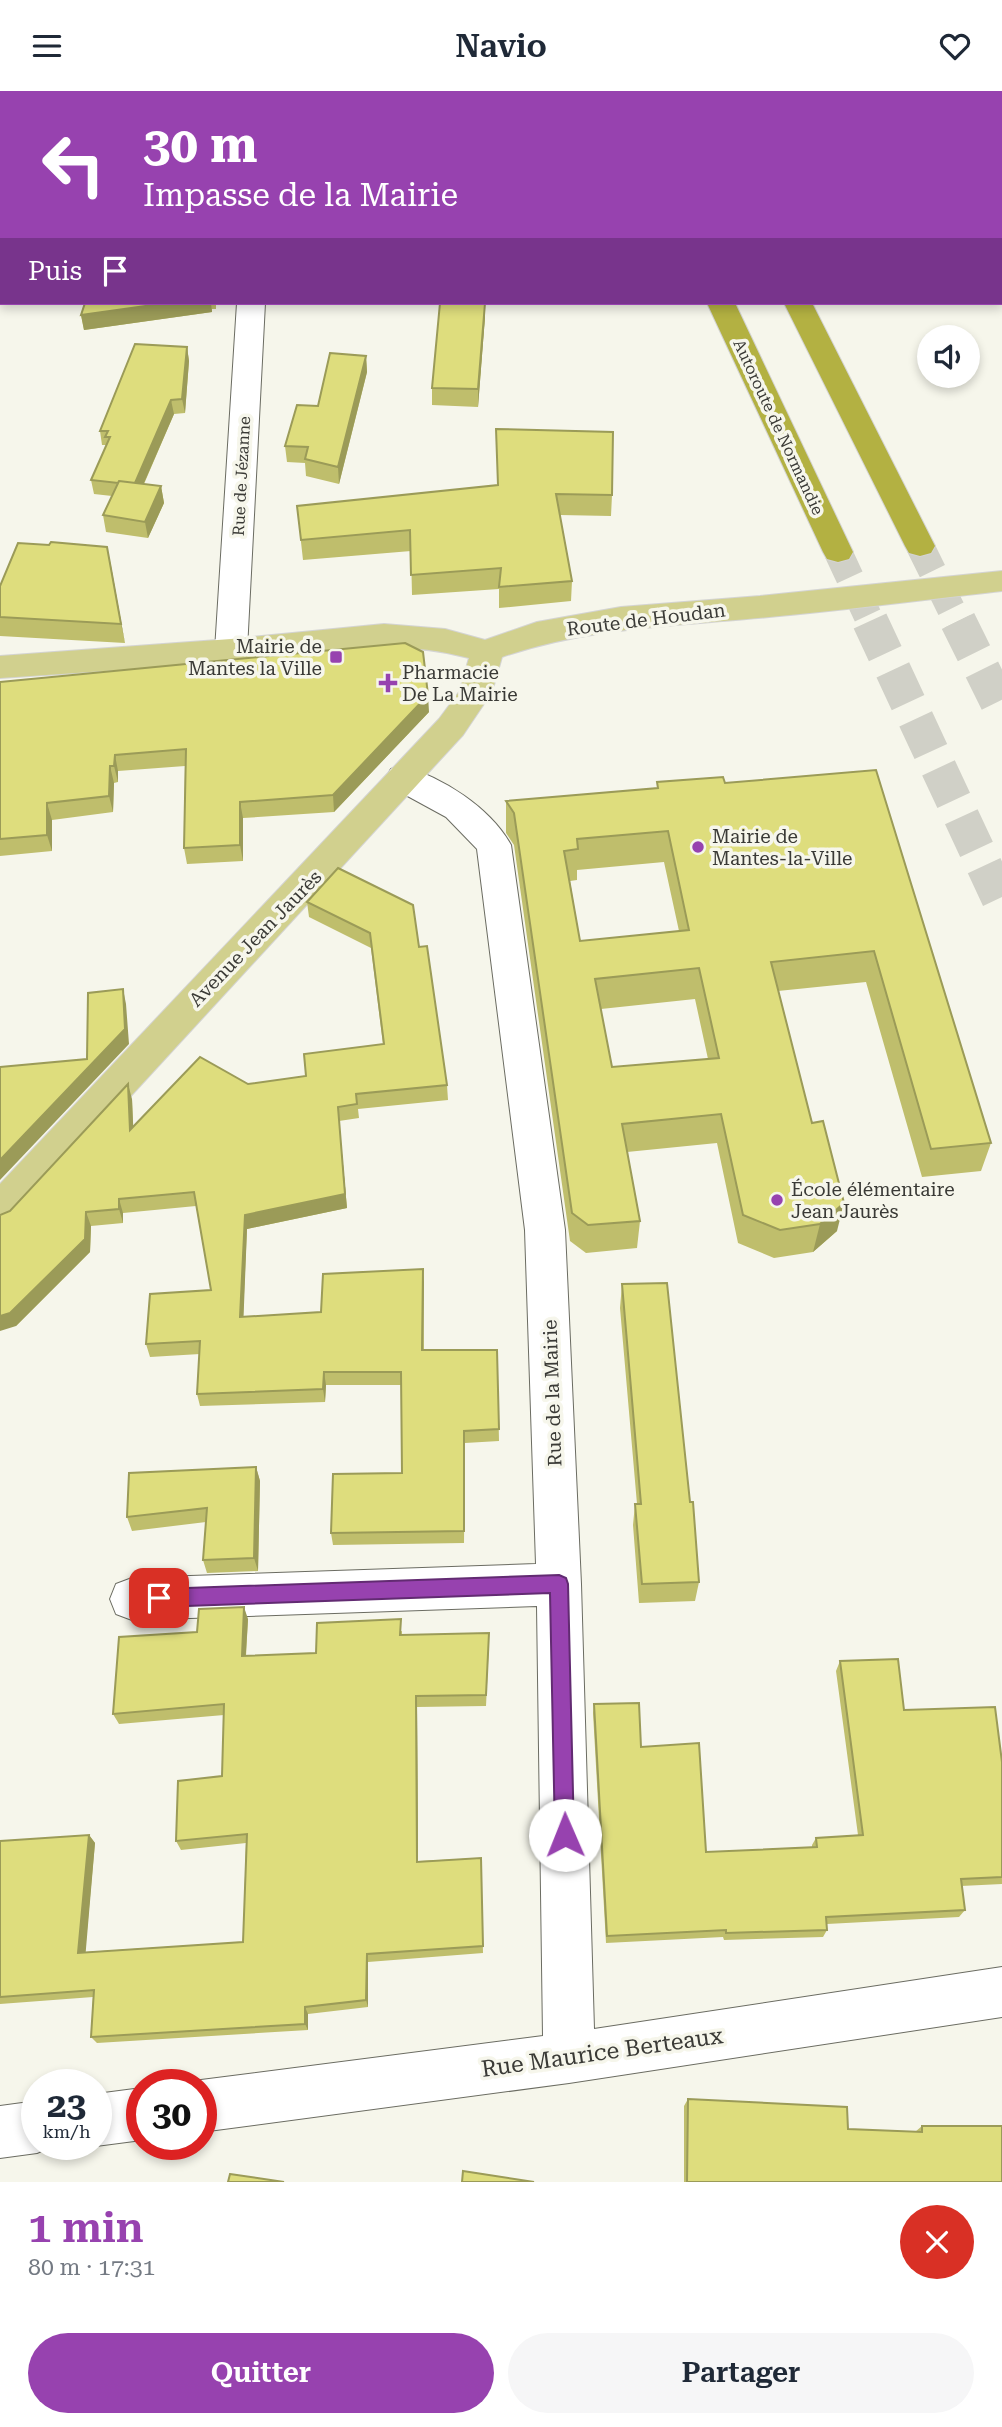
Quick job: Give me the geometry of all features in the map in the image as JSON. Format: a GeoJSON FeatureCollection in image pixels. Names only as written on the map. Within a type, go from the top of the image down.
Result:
{"type":"FeatureCollection","features":[{"type":"Feature","properties":{"kind":"highway","name":"Autoroute de Normandie"},"geometry":{"type":"LineString","coordinates":[[722,305],[838,552]]}},
{"type":"Feature","properties":{"kind":"highway"},"geometry":{"type":"LineString","coordinates":[[799,305],[920,546]]}},
{"type":"Feature","properties":{"kind":"main road","name":"Route de Houdan"},"geometry":{"type":"LineString","coordinates":[[486,651],[537,633],[621,618],[760,607],[1002,581]]}},
{"type":"Feature","properties":{"kind":"main road"},"geometry":{"type":"LineString","coordinates":[[0,667],[231,650],[384,635],[445,640],[486,651]]}},
{"type":"Feature","properties":{"kind":"main road","name":"Avenue Jean Jaurès"},"geometry":{"type":"LineString","coordinates":[[0,1211],[467,710],[486,667],[486,651]]}},
{"type":"Feature","properties":{"kind":"street","name":"Rue de Jézanne"},"geometry":{"type":"LineString","coordinates":[[231,650],[251,305]]}},
{"type":"Feature","properties":{"kind":"street","name":"Rue de la Mairie"},"geometry":{"type":"LineString","coordinates":[[403,778],[458,808],[494,845],[545,1230],[559,1584],[569,2058]]}},
{"type":"Feature","properties":{"kind":"street"},"geometry":{"type":"LineString","coordinates":[[132,1599],[559,1584]]}},
{"type":"Feature","properties":{"kind":"street","name":"Rue Maurice Berteaux"},"geometry":{"type":"LineString","coordinates":[[217,2104],[569,2058],[1002,1992]]}},
{"type":"Feature","properties":{"kind":"street"},"geometry":{"type":"LineString","coordinates":[[0,2132],[21,2129]]}},
{"type":"Feature","properties":{"kind":"building"},"geometry":{"type":"Polygon","coordinates":[[[84,305],[153,305],[81,315],[84,305]]]}},
{"type":"Feature","properties":{"kind":"building"},"geometry":{"type":"Polygon","coordinates":[[[440,305],[485,305],[478,389],[432,388],[440,305]]]}},
{"type":"Feature","properties":{"kind":"building"},"geometry":{"type":"Polygon","coordinates":[[[135,344],[187,347],[182,399],[171,400],[135,483],[91,480],[110,437],[105,437],[108,431],[100,431],[135,344]]]}},
{"type":"Feature","properties":{"kind":"building"},"geometry":{"type":"Polygon","coordinates":[[[330,353],[366,356],[338,467],[305,459],[308,447],[285,446],[297,405],[318,406],[330,353]]]}},
{"type":"Feature","properties":{"kind":"building"},"geometry":{"type":"Polygon","coordinates":[[[496,429],[613,432],[612,495],[556,494],[572,581],[499,587],[501,568],[411,575],[410,530],[301,540],[297,506],[498,485],[496,429]]]}},
{"type":"Feature","properties":{"kind":"building"},"geometry":{"type":"Polygon","coordinates":[[[119,481],[161,486],[145,522],[103,515],[119,481]]]}},
{"type":"Feature","properties":{"kind":"building"},"geometry":{"type":"Polygon","coordinates":[[[51,542],[107,547],[121,624],[0,617],[0,586],[18,543],[49,545],[51,542]]]}},
{"type":"Feature","properties":{"kind":"building"},"geometry":{"type":"Polygon","coordinates":[[[405,643],[423,652],[428,695],[333,795],[240,802],[240,845],[184,848],[186,749],[115,755],[114,766],[110,766],[109,796],[47,803],[47,835],[0,839],[0,682],[405,643]]]}},
{"type":"Feature","properties":{"kind":"building"},"geometry":{"type":"Polygon","coordinates":[[[876,770],[991,1143],[931,1149],[874,951],[771,962],[812,1123],[823,1121],[844,1203],[820,1224],[780,1230],[743,1215],[721,1114],[622,1124],[640,1221],[588,1225],[572,1213],[514,813],[506,801],[658,788],[657,782],[723,777],[725,783],[876,770]],[[668,831],[577,839],[578,849],[564,851],[580,941],[689,930],[668,831]],[[699,968],[595,979],[612,1067],[719,1058],[699,968]]]}},
{"type":"Feature","properties":{"kind":"building"},"geometry":{"type":"Polygon","coordinates":[[[338,868],[413,905],[419,947],[427,946],[447,1085],[356,1094],[357,1104],[338,1107],[345,1194],[245,1215],[240,1317],[321,1312],[323,1274],[423,1269],[422,1350],[497,1350],[499,1429],[464,1431],[464,1531],[331,1533],[333,1474],[402,1473],[401,1372],[324,1372],[323,1389],[197,1394],[200,1341],[146,1344],[150,1294],[211,1290],[194,1192],[119,1199],[119,1209],[86,1212],[85,1239],[10,1313],[0,1316],[0,1215],[10,1211],[128,1084],[130,1130],[200,1057],[248,1084],[306,1076],[304,1054],[384,1044],[370,933],[307,902],[338,868]]]}},
{"type":"Feature","properties":{"kind":"building"},"geometry":{"type":"Polygon","coordinates":[[[123,989],[125,1029],[0,1160],[0,1067],[87,1059],[88,993],[123,989]]]}},
{"type":"Feature","properties":{"kind":"building"},"geometry":{"type":"Polygon","coordinates":[[[667,1283],[690,1502],[693,1502],[699,1582],[642,1584],[635,1504],[641,1504],[622,1284],[667,1283]]]}},
{"type":"Feature","properties":{"kind":"building"},"geometry":{"type":"Polygon","coordinates":[[[256,1467],[254,1558],[203,1560],[207,1508],[127,1517],[129,1473],[256,1467]]]}},
{"type":"Feature","properties":{"kind":"building"},"geometry":{"type":"Polygon","coordinates":[[[244,1607],[242,1656],[316,1653],[317,1623],[401,1619],[400,1635],[489,1633],[486,1695],[416,1696],[417,1862],[481,1858],[483,1946],[367,1954],[366,2000],[305,2007],[305,2024],[91,2037],[94,1990],[0,1997],[0,1841],[89,1835],[78,1953],[243,1942],[247,1834],[176,1841],[178,1781],[222,1776],[224,1704],[113,1714],[119,1637],[197,1632],[199,1609],[244,1607]]]}},
{"type":"Feature","properties":{"kind":"building"},"geometry":{"type":"Polygon","coordinates":[[[898,1659],[904,1710],[995,1707],[1002,1762],[1002,1877],[961,1879],[965,1910],[826,1917],[827,1930],[726,1933],[726,1930],[607,1936],[594,1704],[639,1703],[641,1747],[699,1743],[706,1852],[817,1847],[816,1838],[863,1835],[840,1661],[898,1659]]]}},
{"type":"Feature","properties":{"kind":"building"},"geometry":{"type":"Polygon","coordinates":[[[688,2099],[847,2107],[848,2129],[922,2132],[922,2126],[1002,2126],[1002,2182],[687,2182],[688,2099]]]}},
{"type":"Feature","properties":{"kind":"building"},"geometry":{"type":"Polygon","coordinates":[[[463,2171],[534,2182],[462,2182],[463,2171]]]}},
{"type":"Feature","properties":{"kind":"building"},"geometry":{"type":"Polygon","coordinates":[[[230,2174],[284,2182],[228,2182],[230,2174]]]}},
{"type":"Feature","properties":{"kind":"tunnel"},"geometry":{"type":"LineString","coordinates":[[920,546],[958,623]]}},
{"type":"Feature","properties":{"kind":"tunnel"},"geometry":{"type":"LineString","coordinates":[[838,552],[871,623]]}},
{"type":"Feature","properties":{"kind":"tunnel"},"geometry":{"type":"LineString","coordinates":[[870,621],[1002,904]]}},
{"type":"Feature","properties":{"kind":"tunnel"},"geometry":{"type":"LineString","coordinates":[[958,621],[1002,710]]}},
{"type":"Feature","properties":{"kind":"place","name":"Mairie de Mantes la Ville"},"geometry":{"type":"Point","coordinates":[336,657]}},
{"type":"Feature","properties":{"kind":"place","name":"Pharmacie De La Mairie"},"geometry":{"type":"Point","coordinates":[388,683]}},
{"type":"Feature","properties":{"kind":"place","name":"Mairie de Mantes-la-Ville"},"geometry":{"type":"Point","coordinates":[698,847]}},
{"type":"Feature","properties":{"kind":"place","name":"École élémentaire Jean Jaurès"},"geometry":{"type":"Point","coordinates":[777,1200]}},
{"type":"Feature","properties":{"kind":"route"},"geometry":{"type":"LineString","coordinates":[[159,1598],[559,1584],[565,1835]]}}]}
